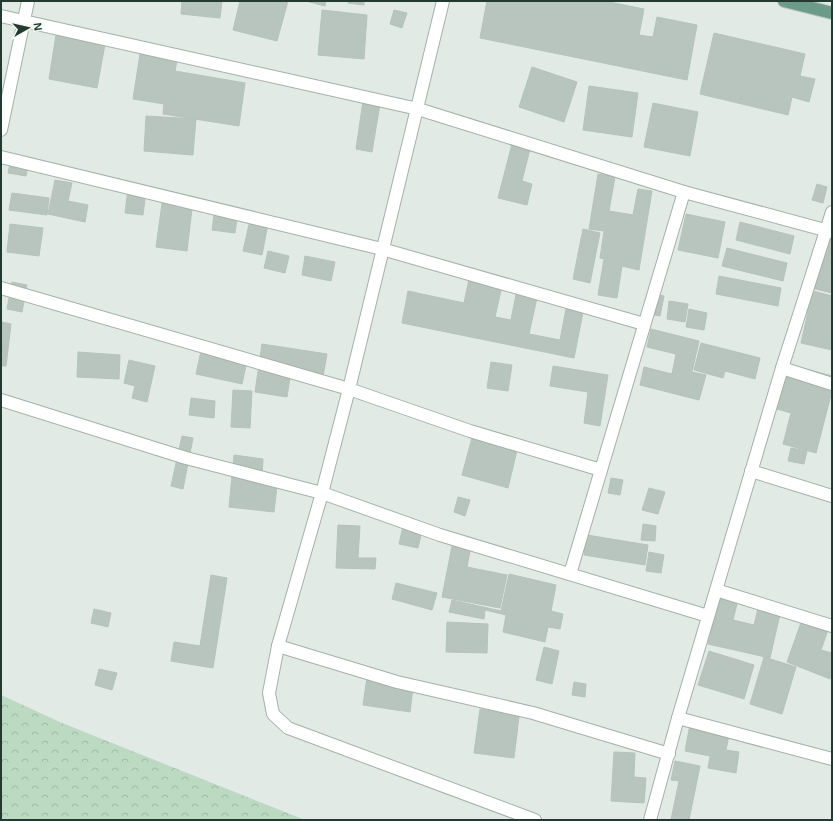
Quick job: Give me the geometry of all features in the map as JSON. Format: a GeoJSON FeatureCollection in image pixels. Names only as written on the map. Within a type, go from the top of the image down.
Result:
{"type":"FeatureCollection","features":[{"type":"Feature","properties":{"kind":"main road"},"geometry":{"type":"LineString","coordinates":[[784,1],[832,13]]}},
{"type":"Feature","properties":{"kind":"street"},"geometry":{"type":"LineString","coordinates":[[1,130],[28,1]]}},
{"type":"Feature","properties":{"kind":"street"},"geometry":{"type":"LineString","coordinates":[[444,1],[382,249],[349,389],[322,493],[278,646],[269,693],[273,714],[288,728],[535,820]]}},
{"type":"Feature","properties":{"kind":"street"},"geometry":{"type":"LineString","coordinates":[[1,16],[418,108],[684,192],[829,232]]}},
{"type":"Feature","properties":{"kind":"street"},"geometry":{"type":"LineString","coordinates":[[1,157],[382,249],[644,324]]}},
{"type":"Feature","properties":{"kind":"street"},"geometry":{"type":"LineString","coordinates":[[570,574],[684,192]]}},
{"type":"Feature","properties":{"kind":"street"},"geometry":{"type":"LineString","coordinates":[[650,820],[678,718],[751,471],[782,368],[829,232],[832,212]]}},
{"type":"Feature","properties":{"kind":"street"},"geometry":{"type":"LineString","coordinates":[[1,288],[349,389],[470,431],[601,470]]}},
{"type":"Feature","properties":{"kind":"street"},"geometry":{"type":"LineString","coordinates":[[782,368],[832,384]]}},
{"type":"Feature","properties":{"kind":"street"},"geometry":{"type":"LineString","coordinates":[[1,400],[186,458],[322,493],[440,535],[708,616]]}},
{"type":"Feature","properties":{"kind":"street"},"geometry":{"type":"LineString","coordinates":[[751,471],[832,496]]}},
{"type":"Feature","properties":{"kind":"street"},"geometry":{"type":"LineString","coordinates":[[716,590],[832,626]]}},
{"type":"Feature","properties":{"kind":"street"},"geometry":{"type":"LineString","coordinates":[[278,646],[397,682],[533,713],[669,754]]}},
{"type":"Feature","properties":{"kind":"street"},"geometry":{"type":"LineString","coordinates":[[678,718],[832,759]]}},
{"type":"Feature","properties":{"kind":"green space"},"geometry":{"type":"Polygon","coordinates":[[[1,695],[62,723],[305,820],[1,820],[1,695]]]}},
{"type":"Feature","properties":{"kind":"building"},"geometry":{"type":"Polygon","coordinates":[[[182,1],[222,1],[220,18],[181,14],[182,1]]]}},
{"type":"Feature","properties":{"kind":"building"},"geometry":{"type":"Polygon","coordinates":[[[240,1],[288,1],[277,41],[233,30],[240,1]]]}},
{"type":"Feature","properties":{"kind":"building"},"geometry":{"type":"Polygon","coordinates":[[[306,1],[326,1],[325,6],[306,1]]]}},
{"type":"Feature","properties":{"kind":"building"},"geometry":{"type":"Polygon","coordinates":[[[348,1],[364,1],[364,5],[348,3],[348,1]]]}},
{"type":"Feature","properties":{"kind":"building"},"geometry":{"type":"Polygon","coordinates":[[[487,1],[604,1],[644,9],[639,35],[653,37],[657,17],[697,25],[687,80],[480,38],[487,1]]]}},
{"type":"Feature","properties":{"kind":"building"},"geometry":{"type":"Polygon","coordinates":[[[322,10],[367,15],[364,59],[318,55],[322,10]]]}},
{"type":"Feature","properties":{"kind":"building"},"geometry":{"type":"Polygon","coordinates":[[[394,10],[407,13],[402,28],[390,24],[394,10]]]}},
{"type":"Feature","properties":{"kind":"building"},"geometry":{"type":"Polygon","coordinates":[[[714,33],[805,54],[800,76],[815,79],[809,102],[792,97],[788,115],[700,94],[714,33]]]}},
{"type":"Feature","properties":{"kind":"building"},"geometry":{"type":"Polygon","coordinates":[[[56,35],[105,44],[97,88],[49,79],[56,35]]]}},
{"type":"Feature","properties":{"kind":"building"},"geometry":{"type":"Polygon","coordinates":[[[140,54],[177,60],[175,71],[245,83],[239,126],[163,114],[164,104],[133,99],[140,54]]]}},
{"type":"Feature","properties":{"kind":"building"},"geometry":{"type":"Polygon","coordinates":[[[532,67],[577,82],[564,122],[519,107],[532,67]]]}},
{"type":"Feature","properties":{"kind":"building"},"geometry":{"type":"Polygon","coordinates":[[[589,86],[638,93],[632,137],[583,130],[589,86]]]}},
{"type":"Feature","properties":{"kind":"building"},"geometry":{"type":"Polygon","coordinates":[[[363,101],[380,104],[372,152],[356,149],[363,101]]]}},
{"type":"Feature","properties":{"kind":"building"},"geometry":{"type":"Polygon","coordinates":[[[653,103],[698,112],[690,156],[644,147],[653,103]]]}},
{"type":"Feature","properties":{"kind":"building"},"geometry":{"type":"Polygon","coordinates":[[[146,116],[196,119],[193,155],[144,151],[146,116]]]}},
{"type":"Feature","properties":{"kind":"building"},"geometry":{"type":"Polygon","coordinates":[[[513,140],[531,145],[522,181],[532,184],[527,205],[498,198],[513,140]]]}},
{"type":"Feature","properties":{"kind":"building"},"geometry":{"type":"Polygon","coordinates":[[[11,159],[29,162],[26,176],[8,173],[11,159]]]}},
{"type":"Feature","properties":{"kind":"building"},"geometry":{"type":"Polygon","coordinates":[[[598,174],[615,177],[609,211],[633,215],[638,189],[652,191],[639,270],[622,266],[617,298],[598,295],[604,259],[600,258],[604,231],[589,229],[598,174]]]}},
{"type":"Feature","properties":{"kind":"building"},"geometry":{"type":"Polygon","coordinates":[[[55,180],[72,183],[68,201],[88,205],[85,222],[48,214],[55,180]]]}},
{"type":"Feature","properties":{"kind":"building"},"geometry":{"type":"Polygon","coordinates":[[[817,184],[827,187],[823,203],[812,200],[817,184]]]}},
{"type":"Feature","properties":{"kind":"building"},"geometry":{"type":"Polygon","coordinates":[[[128,189],[146,191],[143,215],[125,213],[128,189]]]}},
{"type":"Feature","properties":{"kind":"building"},"geometry":{"type":"Polygon","coordinates":[[[12,193],[49,198],[47,215],[9,210],[12,193]]]}},
{"type":"Feature","properties":{"kind":"building"},"geometry":{"type":"Polygon","coordinates":[[[163,196],[193,200],[187,251],[156,247],[163,196]]]}},
{"type":"Feature","properties":{"kind":"building"},"geometry":{"type":"Polygon","coordinates":[[[215,208],[238,211],[235,233],[212,230],[215,208]]]}},
{"type":"Feature","properties":{"kind":"building"},"geometry":{"type":"Polygon","coordinates":[[[686,214],[725,222],[718,258],[678,250],[686,214]]]}},
{"type":"Feature","properties":{"kind":"building"},"geometry":{"type":"Polygon","coordinates":[[[250,220],[268,224],[262,255],[243,251],[250,220]]]}},
{"type":"Feature","properties":{"kind":"building"},"geometry":{"type":"Polygon","coordinates":[[[740,222],[794,236],[790,254],[736,240],[740,222]]]}},
{"type":"Feature","properties":{"kind":"building"},"geometry":{"type":"Polygon","coordinates":[[[10,224],[43,228],[39,256],[7,252],[10,224]]]}},
{"type":"Feature","properties":{"kind":"building"},"geometry":{"type":"Polygon","coordinates":[[[583,229],[600,233],[590,283],[573,279],[583,229]]]}},
{"type":"Feature","properties":{"kind":"building"},"geometry":{"type":"Polygon","coordinates":[[[819,237],[832,240],[832,293],[807,287],[819,237]]]}},
{"type":"Feature","properties":{"kind":"building"},"geometry":{"type":"Polygon","coordinates":[[[727,248],[787,263],[783,281],[722,266],[727,248]]]}},
{"type":"Feature","properties":{"kind":"building"},"geometry":{"type":"Polygon","coordinates":[[[268,251],[289,256],[285,273],[264,268],[268,251]]]}},
{"type":"Feature","properties":{"kind":"building"},"geometry":{"type":"Polygon","coordinates":[[[305,256],[335,262],[331,281],[302,275],[305,256]]]}},
{"type":"Feature","properties":{"kind":"building"},"geometry":{"type":"Polygon","coordinates":[[[719,276],[781,288],[778,306],[716,294],[719,276]]]}},
{"type":"Feature","properties":{"kind":"building"},"geometry":{"type":"Polygon","coordinates":[[[469,279],[502,286],[495,317],[511,320],[516,294],[537,298],[529,334],[560,340],[566,309],[583,312],[574,358],[402,323],[408,291],[464,303],[469,279]]]}},
{"type":"Feature","properties":{"kind":"building"},"geometry":{"type":"Polygon","coordinates":[[[12,282],[27,285],[22,312],[7,309],[12,282]]]}},
{"type":"Feature","properties":{"kind":"building"},"geometry":{"type":"Polygon","coordinates":[[[809,290],[832,296],[832,350],[801,343],[808,312],[804,311],[809,290]]]}},
{"type":"Feature","properties":{"kind":"building"},"geometry":{"type":"Polygon","coordinates":[[[652,294],[664,296],[660,316],[648,314],[652,294]]]}},
{"type":"Feature","properties":{"kind":"building"},"geometry":{"type":"Polygon","coordinates":[[[669,301],[688,304],[685,322],[667,319],[669,301]]]}},
{"type":"Feature","properties":{"kind":"building"},"geometry":{"type":"Polygon","coordinates":[[[689,309],[707,313],[704,330],[686,327],[689,309]]]}},
{"type":"Feature","properties":{"kind":"building"},"geometry":{"type":"Polygon","coordinates":[[[1,322],[11,324],[6,366],[1,366],[1,322]]]}},
{"type":"Feature","properties":{"kind":"building"},"geometry":{"type":"Polygon","coordinates":[[[651,329],[699,341],[692,372],[706,375],[699,400],[640,385],[644,367],[672,374],[676,354],[647,347],[651,329]]]}},
{"type":"Feature","properties":{"kind":"building"},"geometry":{"type":"Polygon","coordinates":[[[701,343],[760,358],[755,379],[725,371],[723,378],[694,370],[701,343]]]}},
{"type":"Feature","properties":{"kind":"building"},"geometry":{"type":"Polygon","coordinates":[[[262,344],[327,354],[323,376],[291,371],[287,397],[255,392],[262,344]]]}},
{"type":"Feature","properties":{"kind":"building"},"geometry":{"type":"Polygon","coordinates":[[[201,351],[247,361],[242,384],[196,374],[201,351]]]}},
{"type":"Feature","properties":{"kind":"building"},"geometry":{"type":"Polygon","coordinates":[[[78,352],[120,355],[119,379],[77,377],[78,352]]]}},
{"type":"Feature","properties":{"kind":"building"},"geometry":{"type":"Polygon","coordinates":[[[129,360],[155,366],[147,402],[132,398],[135,386],[124,383],[129,360]]]}},
{"type":"Feature","properties":{"kind":"building"},"geometry":{"type":"Polygon","coordinates":[[[491,362],[512,365],[508,391],[487,388],[491,362]]]}},
{"type":"Feature","properties":{"kind":"building"},"geometry":{"type":"Polygon","coordinates":[[[788,364],[832,376],[832,391],[816,453],[783,444],[791,413],[777,409],[788,364]]]}},
{"type":"Feature","properties":{"kind":"building"},"geometry":{"type":"Polygon","coordinates":[[[553,366],[608,375],[600,426],[584,423],[588,392],[550,386],[553,366]]]}},
{"type":"Feature","properties":{"kind":"building"},"geometry":{"type":"Polygon","coordinates":[[[233,390],[252,391],[250,428],[231,427],[233,390]]]}},
{"type":"Feature","properties":{"kind":"building"},"geometry":{"type":"Polygon","coordinates":[[[191,398],[215,401],[214,418],[189,415],[191,398]]]}},
{"type":"Feature","properties":{"kind":"building"},"geometry":{"type":"Polygon","coordinates":[[[473,434],[518,446],[508,488],[462,475],[473,434]]]}},
{"type":"Feature","properties":{"kind":"building"},"geometry":{"type":"Polygon","coordinates":[[[182,436],[193,438],[183,489],[171,486],[182,436]]]}},
{"type":"Feature","properties":{"kind":"building"},"geometry":{"type":"Polygon","coordinates":[[[791,448],[807,451],[804,464],[788,461],[791,448]]]}},
{"type":"Feature","properties":{"kind":"building"},"geometry":{"type":"Polygon","coordinates":[[[234,455],[263,459],[262,477],[278,478],[274,512],[229,507],[234,455]]]}},
{"type":"Feature","properties":{"kind":"building"},"geometry":{"type":"Polygon","coordinates":[[[611,478],[623,480],[620,495],[608,493],[611,478]]]}},
{"type":"Feature","properties":{"kind":"building"},"geometry":{"type":"Polygon","coordinates":[[[649,488],[665,492],[658,514],[642,510],[649,488]]]}},
{"type":"Feature","properties":{"kind":"building"},"geometry":{"type":"Polygon","coordinates":[[[458,497],[470,500],[465,516],[454,512],[458,497]]]}},
{"type":"Feature","properties":{"kind":"building"},"geometry":{"type":"Polygon","coordinates":[[[404,522],[423,526],[418,548],[399,544],[404,522]]]}},
{"type":"Feature","properties":{"kind":"building"},"geometry":{"type":"Polygon","coordinates":[[[643,524],[656,526],[655,541],[641,540],[643,524]]]}},
{"type":"Feature","properties":{"kind":"building"},"geometry":{"type":"Polygon","coordinates":[[[338,525],[360,526],[358,558],[376,558],[375,569],[336,568],[338,525]]]}},
{"type":"Feature","properties":{"kind":"building"},"geometry":{"type":"Polygon","coordinates":[[[587,535],[648,545],[645,565],[584,555],[587,535]]]}},
{"type":"Feature","properties":{"kind":"building"},"geometry":{"type":"Polygon","coordinates":[[[454,536],[472,540],[467,567],[507,575],[500,608],[442,597],[454,536]]]}},
{"type":"Feature","properties":{"kind":"building"},"geometry":{"type":"Polygon","coordinates":[[[649,552],[664,555],[661,573],[646,571],[649,552]]]}},
{"type":"Feature","properties":{"kind":"building"},"geometry":{"type":"Polygon","coordinates":[[[509,574],[556,585],[551,611],[563,614],[560,629],[548,627],[545,642],[503,632],[506,615],[485,610],[484,619],[449,612],[452,600],[501,611],[509,574]]]}},
{"type":"Feature","properties":{"kind":"building"},"geometry":{"type":"Polygon","coordinates":[[[211,575],[227,578],[213,668],[171,661],[174,642],[200,646],[211,575]]]}},
{"type":"Feature","properties":{"kind":"building"},"geometry":{"type":"Polygon","coordinates":[[[396,583],[437,593],[432,610],[392,599],[396,583]]]}},
{"type":"Feature","properties":{"kind":"building"},"geometry":{"type":"Polygon","coordinates":[[[719,596],[738,600],[733,620],[754,625],[758,609],[780,614],[770,658],[708,644],[719,596]]]}},
{"type":"Feature","properties":{"kind":"building"},"geometry":{"type":"Polygon","coordinates":[[[94,609],[111,613],[108,627],[91,623],[94,609]]]}},
{"type":"Feature","properties":{"kind":"building"},"geometry":{"type":"Polygon","coordinates":[[[803,617],[829,627],[821,650],[832,653],[832,673],[830,679],[787,662],[803,617]]]}},
{"type":"Feature","properties":{"kind":"building"},"geometry":{"type":"Polygon","coordinates":[[[447,622],[488,624],[487,653],[446,652],[447,622]]]}},
{"type":"Feature","properties":{"kind":"building"},"geometry":{"type":"Polygon","coordinates":[[[544,647],[559,651],[552,684],[536,680],[544,647]]]}},
{"type":"Feature","properties":{"kind":"building"},"geometry":{"type":"Polygon","coordinates":[[[709,651],[754,665],[744,699],[698,685],[709,651]]]}},
{"type":"Feature","properties":{"kind":"building"},"geometry":{"type":"Polygon","coordinates":[[[764,657],[796,667],[782,714],[750,704],[764,657]]]}},
{"type":"Feature","properties":{"kind":"building"},"geometry":{"type":"Polygon","coordinates":[[[99,669],[117,673],[112,690],[95,685],[99,669]]]}},
{"type":"Feature","properties":{"kind":"building"},"geometry":{"type":"Polygon","coordinates":[[[368,671],[413,688],[410,712],[363,705],[368,671]]]}},
{"type":"Feature","properties":{"kind":"building"},"geometry":{"type":"Polygon","coordinates":[[[574,682],[586,684],[585,697],[572,695],[574,682]]]}},
{"type":"Feature","properties":{"kind":"building"},"geometry":{"type":"Polygon","coordinates":[[[520,708],[514,758],[474,753],[480,709],[504,713],[520,708]]]}},
{"type":"Feature","properties":{"kind":"building"},"geometry":{"type":"Polygon","coordinates":[[[691,719],[731,726],[726,750],[739,752],[736,773],[708,768],[710,756],[685,751],[691,719]]]}},
{"type":"Feature","properties":{"kind":"building"},"geometry":{"type":"Polygon","coordinates":[[[614,752],[635,753],[634,777],[646,778],[644,803],[611,801],[614,752]]]}},
{"type":"Feature","properties":{"kind":"building"},"geometry":{"type":"Polygon","coordinates":[[[675,761],[700,766],[689,820],[671,820],[679,781],[671,780],[675,761]]]}}]}
